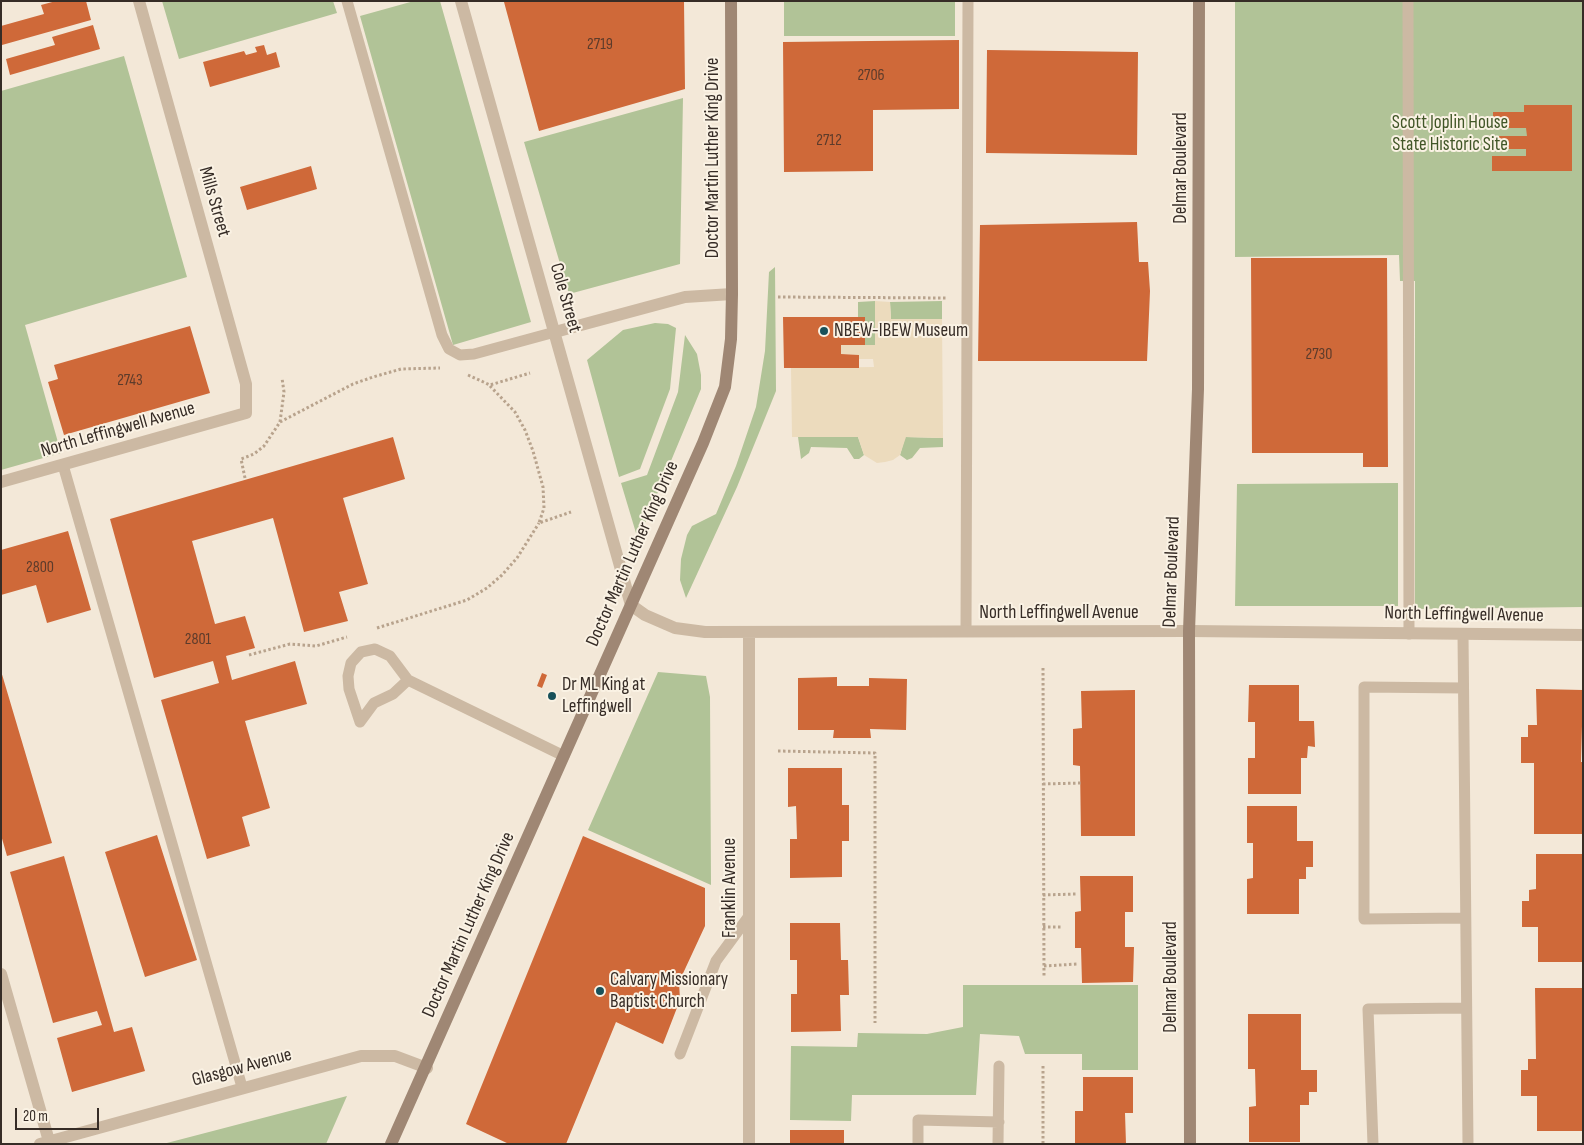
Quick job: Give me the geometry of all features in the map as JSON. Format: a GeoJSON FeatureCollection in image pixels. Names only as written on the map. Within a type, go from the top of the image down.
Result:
{"type":"FeatureCollection","features":[{"type":"Feature","properties":{"kind":"main road","name":"Doctor Martin Luther King Drive"},"geometry":{"type":"LineString","coordinates":[[392,1144],[703,443],[724,387],[731,339],[732,294],[731,1]]}},
{"type":"Feature","properties":{"kind":"main road","name":"Delmar Boulevard"},"geometry":{"type":"LineString","coordinates":[[1190,1144],[1189,631],[1198,389],[1199,1]]}},
{"type":"Feature","properties":{"kind":"street","name":"Mills Street"},"geometry":{"type":"LineString","coordinates":[[139,1],[246,384],[246,413]]}},
{"type":"Feature","properties":{"kind":"street","name":"Cole Street"},"geometry":{"type":"LineString","coordinates":[[461,1],[631,606]]}},
{"type":"Feature","properties":{"kind":"street"},"geometry":{"type":"LineString","coordinates":[[555,332],[685,296],[732,294]]}},
{"type":"Feature","properties":{"kind":"street","name":"North Leffingwell Avenue"},"geometry":{"type":"LineString","coordinates":[[1,482],[246,413]]}},
{"type":"Feature","properties":{"kind":"street","name":"North Leffingwell Avenue"},"geometry":{"type":"LineString","coordinates":[[631,606],[645,615],[675,628],[705,632],[1189,631],[1583,635]]}},
{"type":"Feature","properties":{"kind":"street","name":"Franklin Avenue"},"geometry":{"type":"LineString","coordinates":[[748,632],[749,1144]]}},
{"type":"Feature","properties":{"kind":"street"},"geometry":{"type":"LineString","coordinates":[[1,974],[45,1142]]}},
{"type":"Feature","properties":{"kind":"street","name":"Glasgow Avenue"},"geometry":{"type":"LineString","coordinates":[[45,1142],[361,1056],[395,1056],[427,1068]]}},
{"type":"Feature","properties":{"kind":"lane"},"geometry":{"type":"LineString","coordinates":[[347,1],[442,335],[449,349],[460,355],[474,354],[555,332]]}},
{"type":"Feature","properties":{"kind":"lane"},"geometry":{"type":"LineString","coordinates":[[966,632],[968,1]]}},
{"type":"Feature","properties":{"kind":"lane"},"geometry":{"type":"LineString","coordinates":[[1408,1],[1409,634]]}},
{"type":"Feature","properties":{"kind":"lane"},"geometry":{"type":"LineString","coordinates":[[63,465],[242,1087]]}},
{"type":"Feature","properties":{"kind":"lane"},"geometry":{"type":"LineString","coordinates":[[1464,634],[1465,1008],[1468,1144]]}},
{"type":"Feature","properties":{"kind":"lane"},"geometry":{"type":"LineString","coordinates":[[408,680],[393,694],[374,703],[360,722],[349,689],[348,676],[351,663],[361,652],[375,649],[390,656],[408,680],[564,756]]}},
{"type":"Feature","properties":{"kind":"lane"},"geometry":{"type":"LineString","coordinates":[[1463,688],[1364,687],[1364,919],[1465,918]]}},
{"type":"Feature","properties":{"kind":"lane"},"geometry":{"type":"LineString","coordinates":[[680,1054],[716,961],[749,916]]}},
{"type":"Feature","properties":{"kind":"lane"},"geometry":{"type":"LineString","coordinates":[[1373,1144],[1368,1008],[1465,1008]]}},
{"type":"Feature","properties":{"kind":"lane"},"geometry":{"type":"LineString","coordinates":[[998,1144],[999,1066]]}},
{"type":"Feature","properties":{"kind":"lane"},"geometry":{"type":"LineString","coordinates":[[918,1144],[918,1120],[999,1122]]}},
{"type":"Feature","properties":{"kind":"path"},"geometry":{"type":"LineString","coordinates":[[778,297],[967,298]]}},
{"type":"Feature","properties":{"kind":"path"},"geometry":{"type":"LineString","coordinates":[[280,422],[353,384],[373,377],[401,369],[448,368]]}},
{"type":"Feature","properties":{"kind":"path"},"geometry":{"type":"LineString","coordinates":[[490,385],[530,373]]}},
{"type":"Feature","properties":{"kind":"path"},"geometry":{"type":"LineString","coordinates":[[372,629],[448,607],[474,596],[502,575],[539,523],[544,508],[543,487],[525,430],[515,412],[490,385],[467,375]]}},
{"type":"Feature","properties":{"kind":"path"},"geometry":{"type":"LineString","coordinates":[[245,478],[241,460],[254,454],[264,446],[280,422],[284,392],[282,378]]}},
{"type":"Feature","properties":{"kind":"path"},"geometry":{"type":"LineString","coordinates":[[539,523],[571,512]]}},
{"type":"Feature","properties":{"kind":"path"},"geometry":{"type":"LineString","coordinates":[[249,656],[290,644],[316,646],[354,635]]}},
{"type":"Feature","properties":{"kind":"path"},"geometry":{"type":"LineString","coordinates":[[1043,668],[1044,976]]}},
{"type":"Feature","properties":{"kind":"path"},"geometry":{"type":"LineString","coordinates":[[778,750],[875,753],[875,1023]]}},
{"type":"Feature","properties":{"kind":"path"},"geometry":{"type":"LineString","coordinates":[[1043,784],[1081,783]]}},
{"type":"Feature","properties":{"kind":"path"},"geometry":{"type":"LineString","coordinates":[[1044,895],[1076,894]]}},
{"type":"Feature","properties":{"kind":"path"},"geometry":{"type":"LineString","coordinates":[[1044,927],[1062,927]]}},
{"type":"Feature","properties":{"kind":"path"},"geometry":{"type":"LineString","coordinates":[[1044,966],[1077,964]]}},
{"type":"Feature","properties":{"kind":"path"},"geometry":{"type":"LineString","coordinates":[[1043,1066],[1043,1144]]}},
{"type":"Feature","properties":{"kind":"green space"},"geometry":{"type":"Polygon","coordinates":[[[162,1],[333,1],[337,13],[179,59],[162,1]]]}},
{"type":"Feature","properties":{"kind":"green space"},"geometry":{"type":"Polygon","coordinates":[[[414,1],[440,1],[531,322],[453,345],[360,16],[414,1]]]}},
{"type":"Feature","properties":{"kind":"green space"},"geometry":{"type":"Polygon","coordinates":[[[784,1],[955,1],[955,36],[784,36],[784,1]]]}},
{"type":"Feature","properties":{"kind":"green space","name":"Scott Joplin House State Historic Site"},"geometry":{"type":"Polygon","coordinates":[[[1235,1],[1583,1],[1583,607],[1415,609],[1415,281],[1400,281],[1399,255],[1235,257],[1235,1]]]}},
{"type":"Feature","properties":{"kind":"green space"},"geometry":{"type":"Polygon","coordinates":[[[124,56],[187,277],[25,325],[61,453],[1,470],[1,91],[124,56]]]}},
{"type":"Feature","properties":{"kind":"green space"},"geometry":{"type":"Polygon","coordinates":[[[683,98],[680,264],[569,294],[524,142],[683,98]]]}},
{"type":"Feature","properties":{"kind":"green space"},"geometry":{"type":"Polygon","coordinates":[[[775,267],[776,391],[737,487],[686,598],[680,580],[681,559],[687,535],[692,526],[716,514],[736,466],[756,407],[765,351],[769,272],[775,267]]]}},
{"type":"Feature","properties":{"kind":"green space"},"geometry":{"type":"Polygon","coordinates":[[[875,301],[875,345],[865,345],[865,317],[858,317],[858,302],[875,301]]]}},
{"type":"Feature","properties":{"kind":"green space"},"geometry":{"type":"Polygon","coordinates":[[[942,301],[942,319],[891,320],[890,302],[942,301]]]}},
{"type":"Feature","properties":{"kind":"green space"},"geometry":{"type":"Polygon","coordinates":[[[655,323],[668,324],[676,328],[670,389],[640,469],[619,477],[587,360],[623,330],[655,323]]]}},
{"type":"Feature","properties":{"kind":"green space"},"geometry":{"type":"Polygon","coordinates":[[[685,335],[697,354],[701,375],[701,389],[643,528],[636,533],[621,483],[647,475],[678,392],[685,335]]]}},
{"type":"Feature","properties":{"kind":"green space"},"geometry":{"type":"Polygon","coordinates":[[[798,437],[858,437],[864,455],[859,459],[854,459],[847,448],[811,447],[809,453],[801,459],[798,437]]]}},
{"type":"Feature","properties":{"kind":"green space"},"geometry":{"type":"Polygon","coordinates":[[[905,437],[943,438],[943,447],[920,448],[912,458],[907,460],[900,455],[905,437]]]}},
{"type":"Feature","properties":{"kind":"green space"},"geometry":{"type":"Polygon","coordinates":[[[1398,483],[1398,606],[1235,606],[1237,484],[1398,483]]]}},
{"type":"Feature","properties":{"kind":"green space"},"geometry":{"type":"Polygon","coordinates":[[[658,672],[706,676],[710,697],[711,885],[588,830],[658,672]]]}},
{"type":"Feature","properties":{"kind":"green space"},"geometry":{"type":"Polygon","coordinates":[[[963,985],[1138,985],[1138,1070],[1082,1070],[1082,1054],[1025,1054],[1019,1036],[980,1034],[976,1095],[852,1095],[851,1121],[790,1120],[791,1046],[857,1047],[858,1033],[927,1034],[963,1027],[963,985]]]}},
{"type":"Feature","properties":{"kind":"green space"},"geometry":{"type":"Polygon","coordinates":[[[347,1096],[326,1144],[163,1144],[347,1096]]]}},
{"type":"Feature","properties":{"kind":"shaded area"},"geometry":{"type":"Polygon","coordinates":[[[875,301],[890,302],[891,319],[942,319],[943,438],[906,437],[900,455],[893,460],[877,463],[864,455],[858,437],[792,437],[791,368],[874,367],[873,359],[859,359],[858,355],[841,354],[841,345],[875,345],[875,301]]]}},
{"type":"Feature","properties":{"kind":"building"},"geometry":{"type":"Polygon","coordinates":[[[56,1],[86,1],[91,20],[2,45],[1,26],[44,14],[41,5],[56,1]]]}},
{"type":"Feature","properties":{"kind":"building"},"geometry":{"type":"Polygon","coordinates":[[[684,1],[685,89],[539,131],[504,2],[684,1]]]}},
{"type":"Feature","properties":{"kind":"building"},"geometry":{"type":"Polygon","coordinates":[[[93,25],[100,49],[10,75],[6,59],[55,45],[52,37],[93,25]]]}},
{"type":"Feature","properties":{"kind":"building"},"geometry":{"type":"Polygon","coordinates":[[[959,40],[959,109],[873,110],[873,171],[784,172],[783,42],[959,40]]]}},
{"type":"Feature","properties":{"kind":"building"},"geometry":{"type":"Polygon","coordinates":[[[264,45],[267,55],[276,52],[280,67],[210,87],[203,62],[244,51],[246,55],[257,52],[255,47],[264,45]]]}},
{"type":"Feature","properties":{"kind":"building"},"geometry":{"type":"Polygon","coordinates":[[[987,50],[1138,52],[1137,155],[986,153],[987,50]]]}},
{"type":"Feature","properties":{"kind":"building"},"geometry":{"type":"Polygon","coordinates":[[[1524,105],[1572,105],[1572,171],[1492,171],[1492,156],[1526,156],[1526,149],[1494,149],[1494,136],[1527,136],[1526,128],[1493,128],[1493,112],[1524,112],[1524,105]]]}},
{"type":"Feature","properties":{"kind":"building"},"geometry":{"type":"Polygon","coordinates":[[[311,166],[317,189],[247,210],[240,187],[311,166]]]}},
{"type":"Feature","properties":{"kind":"building"},"geometry":{"type":"Polygon","coordinates":[[[1137,222],[1139,262],[1148,262],[1150,291],[1147,361],[978,361],[980,225],[1137,222]]]}},
{"type":"Feature","properties":{"kind":"building"},"geometry":{"type":"Polygon","coordinates":[[[1251,258],[1387,258],[1388,467],[1363,467],[1363,453],[1252,453],[1251,258]]]}},
{"type":"Feature","properties":{"kind":"building","name":"NBEW-IBEW Museum"},"geometry":{"type":"Polygon","coordinates":[[[783,317],[865,317],[865,345],[841,345],[841,354],[859,355],[859,368],[784,368],[783,317]]]}},
{"type":"Feature","properties":{"kind":"building"},"geometry":{"type":"Polygon","coordinates":[[[190,326],[210,393],[64,435],[48,382],[58,379],[54,365],[190,326]]]}},
{"type":"Feature","properties":{"kind":"building"},"geometry":{"type":"Polygon","coordinates":[[[393,437],[405,479],[343,498],[368,584],[339,592],[348,621],[304,632],[273,518],[192,541],[215,624],[245,616],[255,648],[226,656],[232,680],[295,661],[307,704],[245,721],[270,808],[242,817],[250,846],[207,859],[161,700],[219,683],[213,661],[154,678],[110,519],[393,437]]]}},
{"type":"Feature","properties":{"kind":"building"},"geometry":{"type":"Polygon","coordinates":[[[68,531],[91,610],[47,623],[36,585],[1,595],[1,550],[68,531]]]}},
{"type":"Feature","properties":{"kind":"building"},"geometry":{"type":"Polygon","coordinates":[[[1,671],[52,843],[7,856],[1,835],[1,671]]]}},
{"type":"Feature","properties":{"kind":"building"},"geometry":{"type":"Polygon","coordinates":[[[542,673],[547,675],[542,688],[537,686],[542,673]]]}},
{"type":"Feature","properties":{"kind":"building"},"geometry":{"type":"Polygon","coordinates":[[[837,677],[837,686],[869,686],[869,678],[907,679],[906,730],[870,729],[871,738],[833,738],[834,730],[798,730],[798,678],[837,677]]]}},
{"type":"Feature","properties":{"kind":"building"},"geometry":{"type":"Polygon","coordinates":[[[1249,685],[1299,685],[1299,721],[1314,721],[1315,747],[1308,746],[1307,758],[1301,758],[1301,794],[1248,794],[1248,758],[1255,758],[1255,722],[1248,722],[1249,685]]]}},
{"type":"Feature","properties":{"kind":"building"},"geometry":{"type":"Polygon","coordinates":[[[1536,689],[1583,690],[1581,762],[1583,762],[1583,834],[1534,834],[1534,763],[1521,763],[1521,737],[1528,737],[1528,725],[1537,725],[1536,689]]]}},
{"type":"Feature","properties":{"kind":"building"},"geometry":{"type":"Polygon","coordinates":[[[1135,690],[1135,836],[1081,836],[1080,766],[1073,765],[1073,729],[1082,728],[1081,691],[1135,690]]]}},
{"type":"Feature","properties":{"kind":"building"},"geometry":{"type":"Polygon","coordinates":[[[788,768],[842,768],[842,805],[849,805],[849,841],[842,841],[842,877],[790,878],[790,839],[797,839],[796,806],[788,807],[788,768]]]}},
{"type":"Feature","properties":{"kind":"building"},"geometry":{"type":"Polygon","coordinates":[[[1247,806],[1297,806],[1297,841],[1313,841],[1313,867],[1306,867],[1306,879],[1299,879],[1299,914],[1247,914],[1247,879],[1253,878],[1253,843],[1247,843],[1247,806]]]}},
{"type":"Feature","properties":{"kind":"building"},"geometry":{"type":"Polygon","coordinates":[[[157,835],[197,960],[145,977],[105,852],[157,835]]]}},
{"type":"Feature","properties":{"kind":"building","name":"Calvary Missionary Baptist Church"},"geometry":{"type":"Polygon","coordinates":[[[583,836],[705,888],[705,926],[679,982],[680,1000],[663,1044],[616,1022],[566,1144],[509,1144],[466,1124],[583,836]]]}},
{"type":"Feature","properties":{"kind":"building"},"geometry":{"type":"Polygon","coordinates":[[[1536,854],[1583,854],[1583,962],[1538,962],[1538,927],[1522,927],[1522,901],[1529,901],[1529,890],[1536,889],[1536,854]]]}},
{"type":"Feature","properties":{"kind":"building"},"geometry":{"type":"Polygon","coordinates":[[[64,856],[114,1032],[132,1027],[145,1071],[72,1092],[57,1038],[102,1025],[97,1011],[53,1023],[10,872],[64,856]]]}},
{"type":"Feature","properties":{"kind":"building"},"geometry":{"type":"Polygon","coordinates":[[[1080,876],[1133,876],[1133,912],[1125,912],[1125,947],[1134,947],[1133,982],[1082,983],[1081,948],[1075,948],[1075,912],[1081,911],[1080,876]]]}},
{"type":"Feature","properties":{"kind":"building"},"geometry":{"type":"Polygon","coordinates":[[[790,923],[840,923],[841,960],[848,960],[849,995],[840,995],[841,1031],[791,1032],[791,994],[797,994],[797,960],[790,960],[790,923]]]}},
{"type":"Feature","properties":{"kind":"building"},"geometry":{"type":"Polygon","coordinates":[[[1535,988],[1583,988],[1583,1131],[1537,1131],[1537,1096],[1521,1096],[1521,1070],[1528,1070],[1528,1059],[1536,1059],[1535,988]]]}},
{"type":"Feature","properties":{"kind":"building"},"geometry":{"type":"Polygon","coordinates":[[[1248,1014],[1301,1014],[1301,1070],[1317,1070],[1317,1092],[1309,1092],[1309,1105],[1300,1105],[1300,1142],[1249,1142],[1249,1107],[1256,1106],[1255,1069],[1248,1069],[1248,1014]]]}},
{"type":"Feature","properties":{"kind":"building"},"geometry":{"type":"Polygon","coordinates":[[[1083,1077],[1133,1077],[1133,1113],[1125,1113],[1126,1144],[1075,1144],[1075,1111],[1083,1111],[1083,1077]]]}},
{"type":"Feature","properties":{"kind":"building"},"geometry":{"type":"Polygon","coordinates":[[[790,1130],[844,1130],[844,1144],[790,1144],[790,1130]]]}},
{"type":"Feature","properties":{"kind":"place","name":"NBEW-IBEW Museum"},"geometry":{"type":"Point","coordinates":[824,331]}},
{"type":"Feature","properties":{"kind":"place","name":"Dr ML King at Leffingwell"},"geometry":{"type":"Point","coordinates":[552,696]}},
{"type":"Feature","properties":{"kind":"place","name":"Calvary Missionary Baptist Church"},"geometry":{"type":"Point","coordinates":[600,991]}}]}
